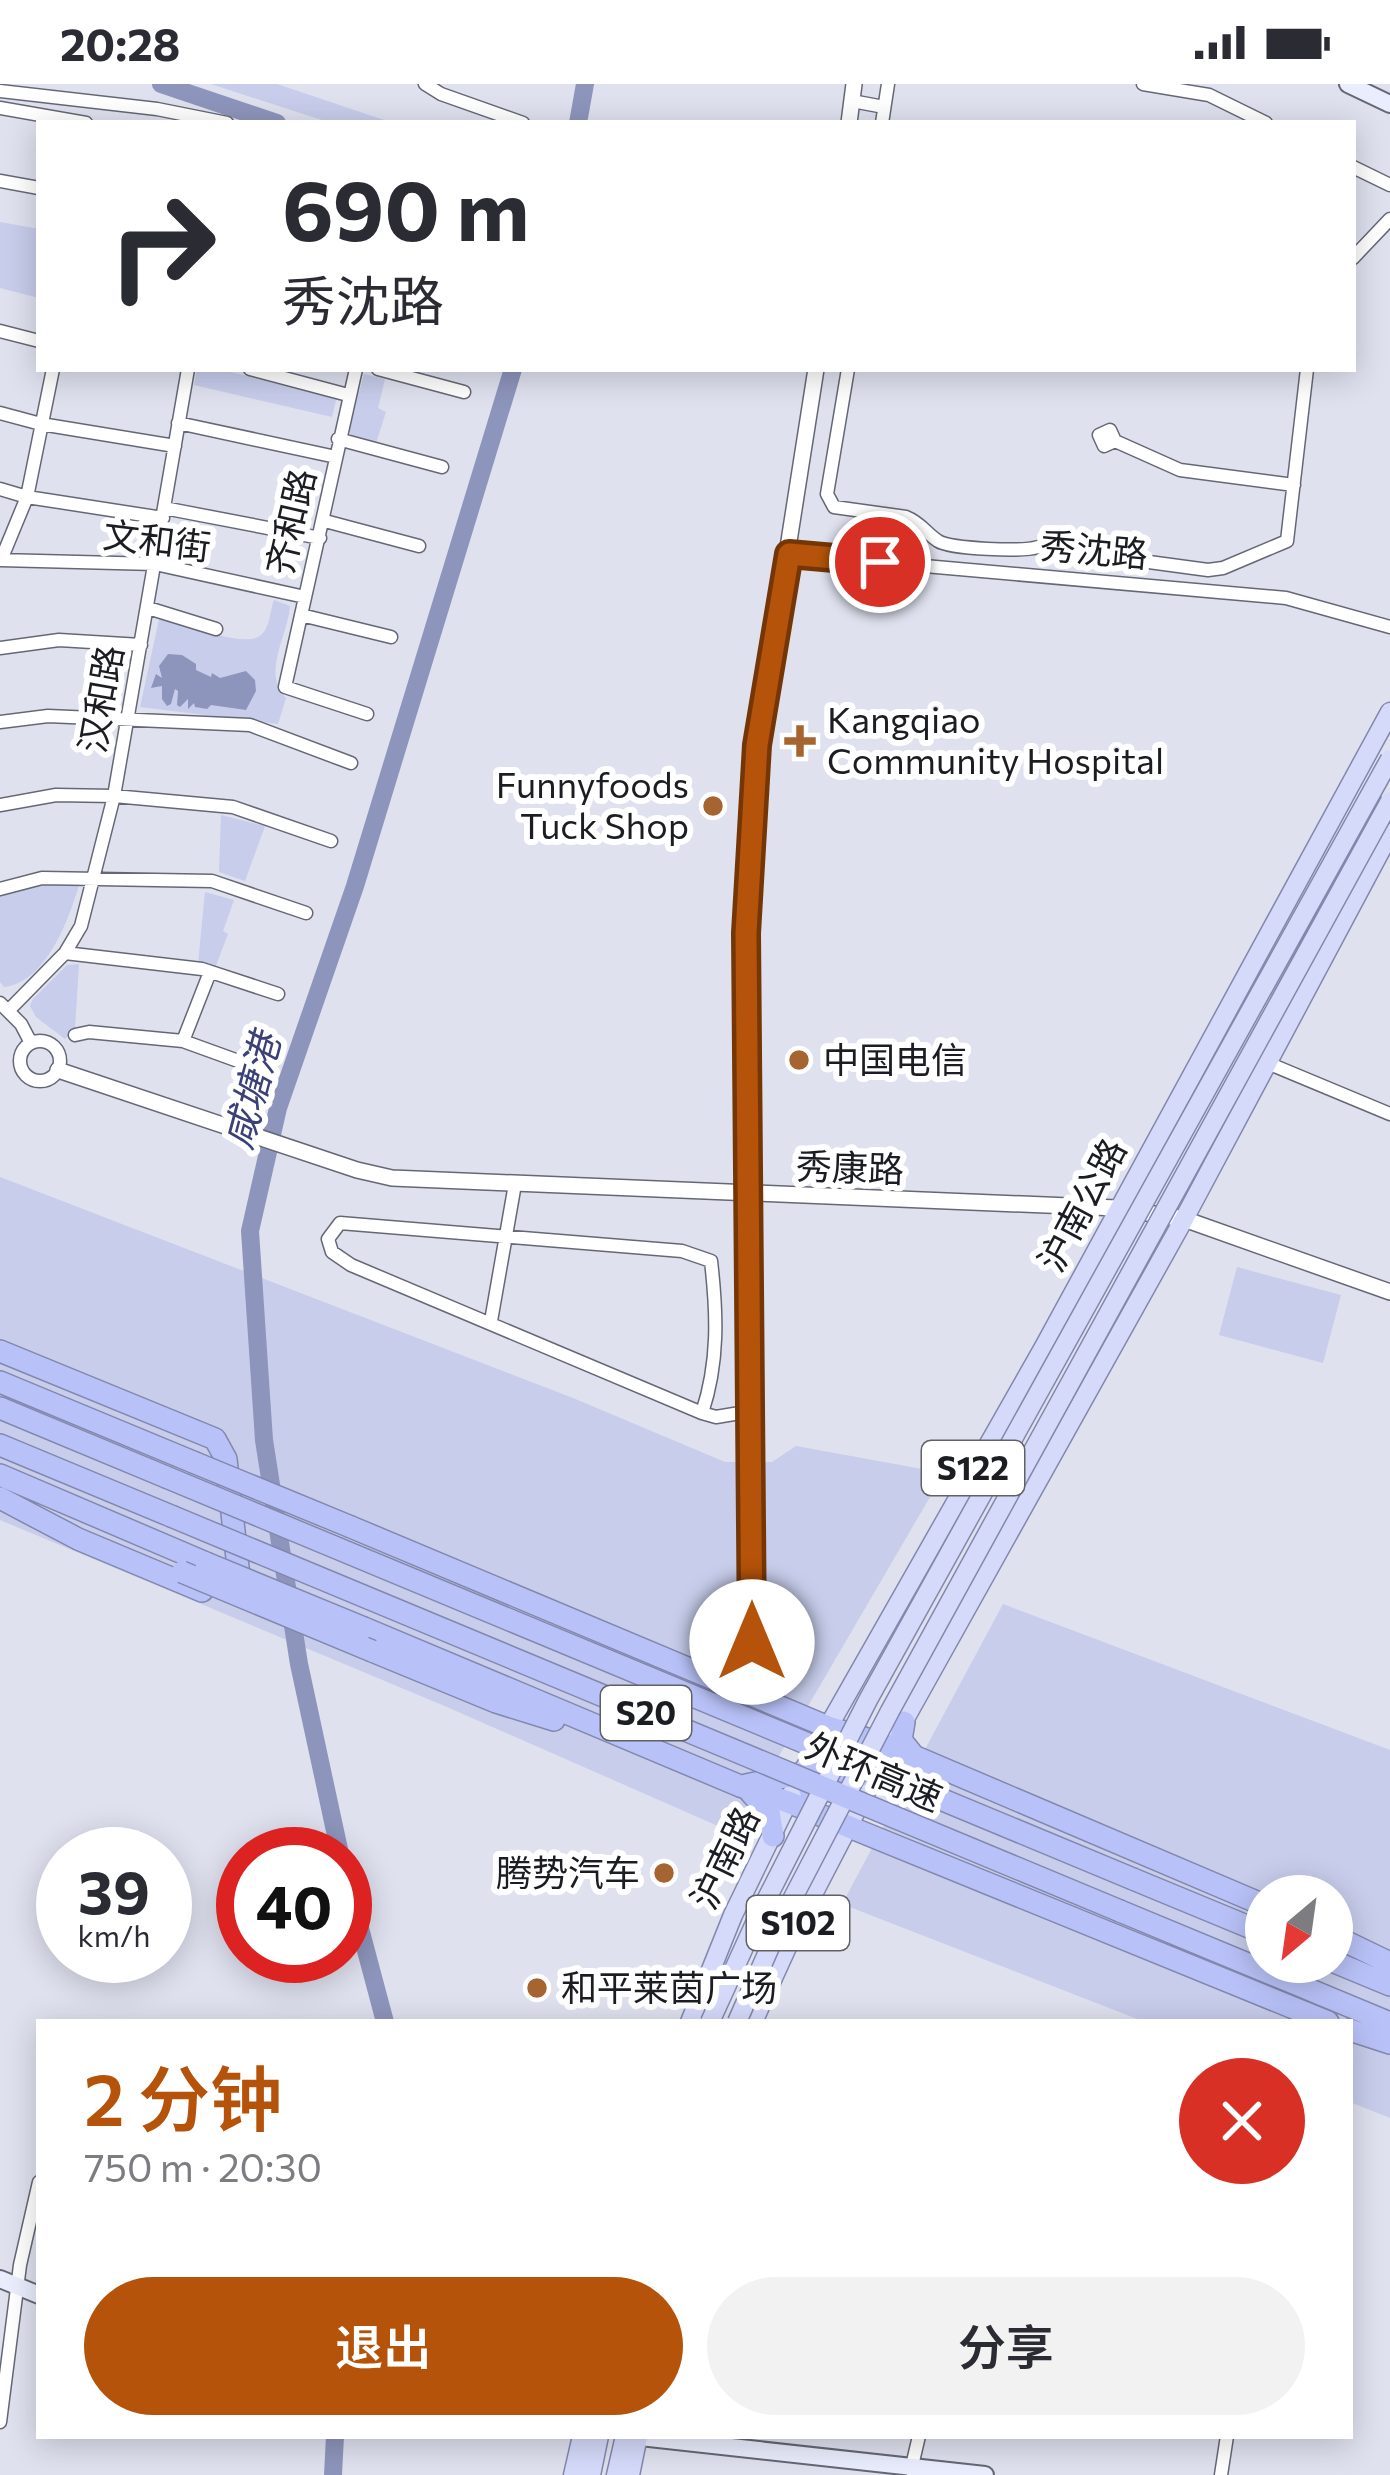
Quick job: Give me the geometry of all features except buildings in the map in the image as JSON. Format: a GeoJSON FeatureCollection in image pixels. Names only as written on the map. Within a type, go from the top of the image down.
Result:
{"type":"FeatureCollection","features":[{"type":"Feature","properties":{"kind":"highway"},"geometry":{"type":"LineString","coordinates":[[0,1356],[110,1417],[136,1438]]}},
{"type":"Feature","properties":{"kind":"highway"},"geometry":{"type":"LineString","coordinates":[[0,1356],[215,1439],[226,1459],[239,1576],[235,1587],[208,1594],[78,1539],[42,1518],[2,1483]]}},
{"type":"Feature","properties":{"kind":"highway"},"geometry":{"type":"LineString","coordinates":[[0,1382],[828,1727],[890,1746],[1245,1897]]}},
{"type":"Feature","properties":{"kind":"highway","name":"外环高速"},"geometry":{"type":"LineString","coordinates":[[0,1408],[1245,1925]]}},
{"type":"Feature","properties":{"kind":"highway","name":"外环高速"},"geometry":{"type":"LineString","coordinates":[[0,1445],[1390,2023]]}},
{"type":"Feature","properties":{"kind":"highway"},"geometry":{"type":"LineString","coordinates":[[2,1483],[74,1527]]}},
{"type":"Feature","properties":{"kind":"highway"},"geometry":{"type":"LineString","coordinates":[[2,1483],[1321,2019]]}},
{"type":"Feature","properties":{"kind":"highway"},"geometry":{"type":"LineString","coordinates":[[42,1518],[74,1527],[521,1711],[551,1720],[590,1723]]}},
{"type":"Feature","properties":{"kind":"highway"},"geometry":{"type":"LineString","coordinates":[[692,1670],[732,1662],[752,1642]]}},
{"type":"Feature","properties":{"kind":"highway"},"geometry":{"type":"LineString","coordinates":[[904,1722],[904,1747],[924,1762]]}},
{"type":"Feature","properties":{"kind":"highway"},"geometry":{"type":"LineString","coordinates":[[740,1786],[848,1764],[890,1746]]}},
{"type":"Feature","properties":{"kind":"highway"},"geometry":{"type":"LineString","coordinates":[[788,1802],[878,1770],[924,1762]]}},
{"type":"Feature","properties":{"kind":"highway"},"geometry":{"type":"LineString","coordinates":[[740,1786],[757,1796],[769,1812],[772,1836]]}},
{"type":"Feature","properties":{"kind":"highway"},"geometry":{"type":"LineString","coordinates":[[1353,1945],[1390,1963]]}},
{"type":"Feature","properties":{"kind":"highway"},"geometry":{"type":"LineString","coordinates":[[1353,1970],[1390,1985]]}},
{"type":"Feature","properties":{"kind":"highway"},"geometry":{"type":"LineString","coordinates":[[1353,2031],[1390,2043]]}},
{"type":"Feature","properties":{"kind":"main road"},"geometry":{"type":"LineString","coordinates":[[1348,84],[1388,97]]}},
{"type":"Feature","properties":{"kind":"main road","name":"沪南公路"},"geometry":{"type":"LineString","coordinates":[[828,1727],[1044,1347],[1390,712]]}},
{"type":"Feature","properties":{"kind":"main road"},"geometry":{"type":"LineString","coordinates":[[711,2019],[868,1700],[1390,759]]}},
{"type":"Feature","properties":{"kind":"main road"},"geometry":{"type":"LineString","coordinates":[[738,2019],[784,1915],[890,1711],[1390,801]]}},
{"type":"Feature","properties":{"kind":"main road","name":"S122"},"geometry":{"type":"LineString","coordinates":[[890,1746],[1184,1219],[1390,833]]}},
{"type":"Feature","properties":{"kind":"main road","name":"沪南路"},"geometry":{"type":"LineString","coordinates":[[691,2019],[733,1915],[828,1727]]}},
{"type":"Feature","properties":{"kind":"main road","name":"S102"},"geometry":{"type":"LineString","coordinates":[[754,2019],[798,1923],[890,1746]]}},
{"type":"Feature","properties":{"kind":"main road"},"geometry":{"type":"LineString","coordinates":[[0,2279],[36,2294]]}},
{"type":"Feature","properties":{"kind":"main road"},"geometry":{"type":"LineString","coordinates":[[573,2475],[581,2439]]}},
{"type":"Feature","properties":{"kind":"main road"},"geometry":{"type":"LineString","coordinates":[[591,2475],[598,2439]]}},
{"type":"Feature","properties":{"kind":"main road"},"geometry":{"type":"LineString","coordinates":[[616,2475],[632,2439]]}},
{"type":"Feature","properties":{"kind":"main road"},"geometry":{"type":"LineString","coordinates":[[630,2475],[633,2439]]}},
{"type":"Feature","properties":{"kind":"main road"},"geometry":{"type":"LineString","coordinates":[[657,2439],[911,2471],[985,2475]]}},
{"type":"Feature","properties":{"kind":"street"},"geometry":{"type":"LineString","coordinates":[[428,84],[441,94],[515,120]]}},
{"type":"Feature","properties":{"kind":"street"},"geometry":{"type":"LineString","coordinates":[[882,120],[888,84]]}},
{"type":"Feature","properties":{"kind":"street"},"geometry":{"type":"LineString","coordinates":[[1142,84],[1209,95],[1260,120]]}},
{"type":"Feature","properties":{"kind":"street"},"geometry":{"type":"LineString","coordinates":[[0,91],[210,120]]}},
{"type":"Feature","properties":{"kind":"street"},"geometry":{"type":"LineString","coordinates":[[853,92],[884,107]]}},
{"type":"Feature","properties":{"kind":"street"},"geometry":{"type":"LineString","coordinates":[[0,108],[69,120]]}},
{"type":"Feature","properties":{"kind":"street"},"geometry":{"type":"LineString","coordinates":[[1356,168],[1390,185]]}},
{"type":"Feature","properties":{"kind":"street"},"geometry":{"type":"LineString","coordinates":[[0,181],[36,187]]}},
{"type":"Feature","properties":{"kind":"street"},"geometry":{"type":"LineString","coordinates":[[1356,255],[1390,219]]}},
{"type":"Feature","properties":{"kind":"street"},"geometry":{"type":"LineString","coordinates":[[0,331],[36,340]]}},
{"type":"Feature","properties":{"kind":"street"},"geometry":{"type":"LineString","coordinates":[[0,560],[27,497],[52,372]]}},
{"type":"Feature","properties":{"kind":"street","name":"汉和路"},"geometry":{"type":"LineString","coordinates":[[4,1007],[77,938],[114,796],[186,372]]}},
{"type":"Feature","properties":{"kind":"street"},"geometry":{"type":"LineString","coordinates":[[261,372],[348,395]]}},
{"type":"Feature","properties":{"kind":"street","name":"齐和路"},"geometry":{"type":"LineString","coordinates":[[355,372],[285,687],[367,714]]}},
{"type":"Feature","properties":{"kind":"street"},"geometry":{"type":"LineString","coordinates":[[389,372],[464,392]]}},
{"type":"Feature","properties":{"kind":"street"},"geometry":{"type":"LineString","coordinates":[[752,1642],[746,933],[757,745],[816,372]]}},
{"type":"Feature","properties":{"kind":"street"},"geometry":{"type":"LineString","coordinates":[[847,372],[827,494],[834,507],[906,517],[940,543],[1037,547],[1104,554],[1114,560],[1223,568],[1287,541],[1307,372]]}},
{"type":"Feature","properties":{"kind":"street"},"geometry":{"type":"LineString","coordinates":[[0,412],[41,424],[175,446]]}},
{"type":"Feature","properties":{"kind":"street"},"geometry":{"type":"LineString","coordinates":[[178,423],[337,457]]}},
{"type":"Feature","properties":{"kind":"street"},"geometry":{"type":"LineString","coordinates":[[338,439],[442,467]]}},
{"type":"Feature","properties":{"kind":"street"},"geometry":{"type":"LineString","coordinates":[[1115,441],[1180,470],[1294,485]]}},
{"type":"Feature","properties":{"kind":"street"},"geometry":{"type":"LineString","coordinates":[[0,489],[27,497],[320,538]]}},
{"type":"Feature","properties":{"kind":"street"},"geometry":{"type":"LineString","coordinates":[[325,520],[419,546]]}},
{"type":"Feature","properties":{"kind":"street"},"geometry":{"type":"LineString","coordinates":[[1063,576],[1065,552]]}},
{"type":"Feature","properties":{"kind":"street"},"geometry":{"type":"LineString","coordinates":[[1081,578],[1083,553]]}},
{"type":"Feature","properties":{"kind":"street","name":"秀沈路"},"geometry":{"type":"LineString","coordinates":[[789,554],[1286,598],[1390,627]]}},
{"type":"Feature","properties":{"kind":"street","name":"文和街"},"geometry":{"type":"LineString","coordinates":[[0,560],[155,564],[305,597]]}},
{"type":"Feature","properties":{"kind":"street"},"geometry":{"type":"LineString","coordinates":[[148,608],[216,628]]}},
{"type":"Feature","properties":{"kind":"street"},"geometry":{"type":"LineString","coordinates":[[301,615],[391,637]]}},
{"type":"Feature","properties":{"kind":"street"},"geometry":{"type":"LineString","coordinates":[[0,648],[59,640],[141,645]]}},
{"type":"Feature","properties":{"kind":"street"},"geometry":{"type":"LineString","coordinates":[[0,722],[48,716],[250,725],[351,763]]}},
{"type":"Feature","properties":{"kind":"street"},"geometry":{"type":"LineString","coordinates":[[0,805],[56,795],[233,808],[332,841]]}},
{"type":"Feature","properties":{"kind":"street"},"geometry":{"type":"LineString","coordinates":[[0,889],[42,878],[212,881],[306,913]]}},
{"type":"Feature","properties":{"kind":"street"},"geometry":{"type":"LineString","coordinates":[[65,953],[211,972],[278,994]]}},
{"type":"Feature","properties":{"kind":"street"},"geometry":{"type":"LineString","coordinates":[[183,1041],[211,972]]}},
{"type":"Feature","properties":{"kind":"street"},"geometry":{"type":"LineString","coordinates":[[4,1007],[31,1043]]}},
{"type":"Feature","properties":{"kind":"street"},"geometry":{"type":"LineString","coordinates":[[75,1035],[89,1031],[183,1041],[252,1066]]}},
{"type":"Feature","properties":{"kind":"street"},"geometry":{"type":"LineString","coordinates":[[42,1040],[55,1047],[61,1063],[58,1070],[41,1081],[26,1074],[20,1058],[31,1043],[42,1040]]}},
{"type":"Feature","properties":{"kind":"street"},"geometry":{"type":"LineString","coordinates":[[1265,1062],[1390,1114]]}},
{"type":"Feature","properties":{"kind":"street","name":"秀康路"},"geometry":{"type":"LineString","coordinates":[[58,1070],[392,1178],[1117,1208],[1184,1219],[1390,1292]]}},
{"type":"Feature","properties":{"kind":"street"},"geometry":{"type":"LineString","coordinates":[[491,1321],[515,1184]]}},
{"type":"Feature","properties":{"kind":"street"},"geometry":{"type":"LineString","coordinates":[[702,1413],[712,1384],[717,1319],[711,1261],[682,1251],[340,1222],[328,1239],[332,1252],[351,1265],[702,1413],[716,1418],[752,1412]]}},
{"type":"Feature","properties":{"kind":"street"},"geometry":{"type":"LineString","coordinates":[[0,2422],[36,2197]]}},
{"type":"Feature","properties":{"kind":"street"},"geometry":{"type":"LineString","coordinates":[[911,2471],[918,2439]]}},
{"type":"Feature","properties":{"kind":"street"},"geometry":{"type":"LineString","coordinates":[[1222,2475],[1226,2439]]}},
{"type":"Feature","properties":{"kind":"shaded area"},"geometry":{"type":"Polygon","coordinates":[[[211,84],[277,84],[384,120],[322,120],[211,84]]]}},
{"type":"Feature","properties":{"kind":"shaded area"},"geometry":{"type":"Polygon","coordinates":[[[0,222],[36,228],[36,297],[0,288],[0,222]]]}},
{"type":"Feature","properties":{"kind":"shaded area"},"geometry":{"type":"Polygon","coordinates":[[[196,372],[230,372],[337,396],[332,417],[194,385],[196,372]]]}},
{"type":"Feature","properties":{"kind":"shaded area"},"geometry":{"type":"Polygon","coordinates":[[[364,374],[385,379],[378,408],[386,412],[376,443],[351,435],[349,429],[364,374]]]}},
{"type":"Feature","properties":{"kind":"shaded area"},"geometry":{"type":"Polygon","coordinates":[[[274,600],[290,606],[276,666],[279,688],[286,698],[278,724],[140,707],[160,615],[226,637],[252,639],[266,628],[274,600]]]}},
{"type":"Feature","properties":{"kind":"shaded area"},"geometry":{"type":"Polygon","coordinates":[[[168,654],[182,655],[211,677],[212,673],[220,678],[246,671],[255,680],[256,691],[246,710],[211,705],[207,709],[194,703],[188,709],[188,699],[180,707],[175,689],[167,706],[162,686],[151,688],[156,674],[162,678],[159,666],[168,654]]]}},
{"type":"Feature","properties":{"kind":"shaded area"},"geometry":{"type":"Polygon","coordinates":[[[221,815],[265,826],[245,881],[219,872],[221,815]]]}},
{"type":"Feature","properties":{"kind":"shaded area"},"geometry":{"type":"Polygon","coordinates":[[[46,883],[79,885],[69,915],[44,962],[19,983],[4,987],[0,982],[0,893],[46,883]]]}},
{"type":"Feature","properties":{"kind":"shaded area"},"geometry":{"type":"Polygon","coordinates":[[[205,892],[234,900],[215,968],[198,964],[205,892]]]}},
{"type":"Feature","properties":{"kind":"shaded area"},"geometry":{"type":"Polygon","coordinates":[[[79,964],[75,1029],[65,1039],[36,1017],[30,1006],[67,965],[79,964]]]}},
{"type":"Feature","properties":{"kind":"shaded area"},"geometry":{"type":"Polygon","coordinates":[[[0,1177],[573,1398],[725,1462],[772,1462],[796,1446],[944,1473],[734,1833],[0,1520],[0,1177]]]}},
{"type":"Feature","properties":{"kind":"shaded area"},"geometry":{"type":"Polygon","coordinates":[[[1237,1267],[1341,1295],[1323,1363],[1219,1335],[1237,1267]]]}},
{"type":"Feature","properties":{"kind":"shaded area"},"geometry":{"type":"Polygon","coordinates":[[[1003,1604],[1390,1750],[1390,2118],[1353,2103],[1353,2019],[1137,2019],[842,1904],[1003,1604]]]}},
{"type":"Feature","properties":{"kind":"waterway"},"geometry":{"type":"LineString","coordinates":[[161,84],[268,120]]}},
{"type":"Feature","properties":{"kind":"waterway","name":"咸塘港"},"geometry":{"type":"LineString","coordinates":[[579,120],[585,84]]}},
{"type":"Feature","properties":{"kind":"waterway","name":"咸塘港"},"geometry":{"type":"LineString","coordinates":[[334,1827],[299,1664],[264,1440],[250,1231],[278,1108],[355,886],[512,372]]}},
{"type":"Feature","properties":{"kind":"waterway","name":"咸塘港"},"geometry":{"type":"LineString","coordinates":[[372,1973],[384,2019]]}},
{"type":"Feature","properties":{"kind":"waterway","name":"咸塘港"},"geometry":{"type":"LineString","coordinates":[[333,2475],[335,2439]]}},
{"type":"Feature","properties":{"kind":"place","name":"Kangqiao Community Hospital"},"geometry":{"type":"Point","coordinates":[800,741]}},
{"type":"Feature","properties":{"kind":"place","name":"Funnyfoods Tuck Shop"},"geometry":{"type":"Point","coordinates":[713,806]}},
{"type":"Feature","properties":{"kind":"place","name":"中国电信"},"geometry":{"type":"Point","coordinates":[799,1060]}},
{"type":"Feature","properties":{"kind":"place","name":"腾势汽车"},"geometry":{"type":"Point","coordinates":[664,1873]}},
{"type":"Feature","properties":{"kind":"place","name":"和平莱茵广场"},"geometry":{"type":"Point","coordinates":[537,1988]}},
{"type":"Feature","properties":{"kind":"route"},"geometry":{"type":"LineString","coordinates":[[752,1642],[746,933],[757,745],[789,554],[880,562]]}}]}
